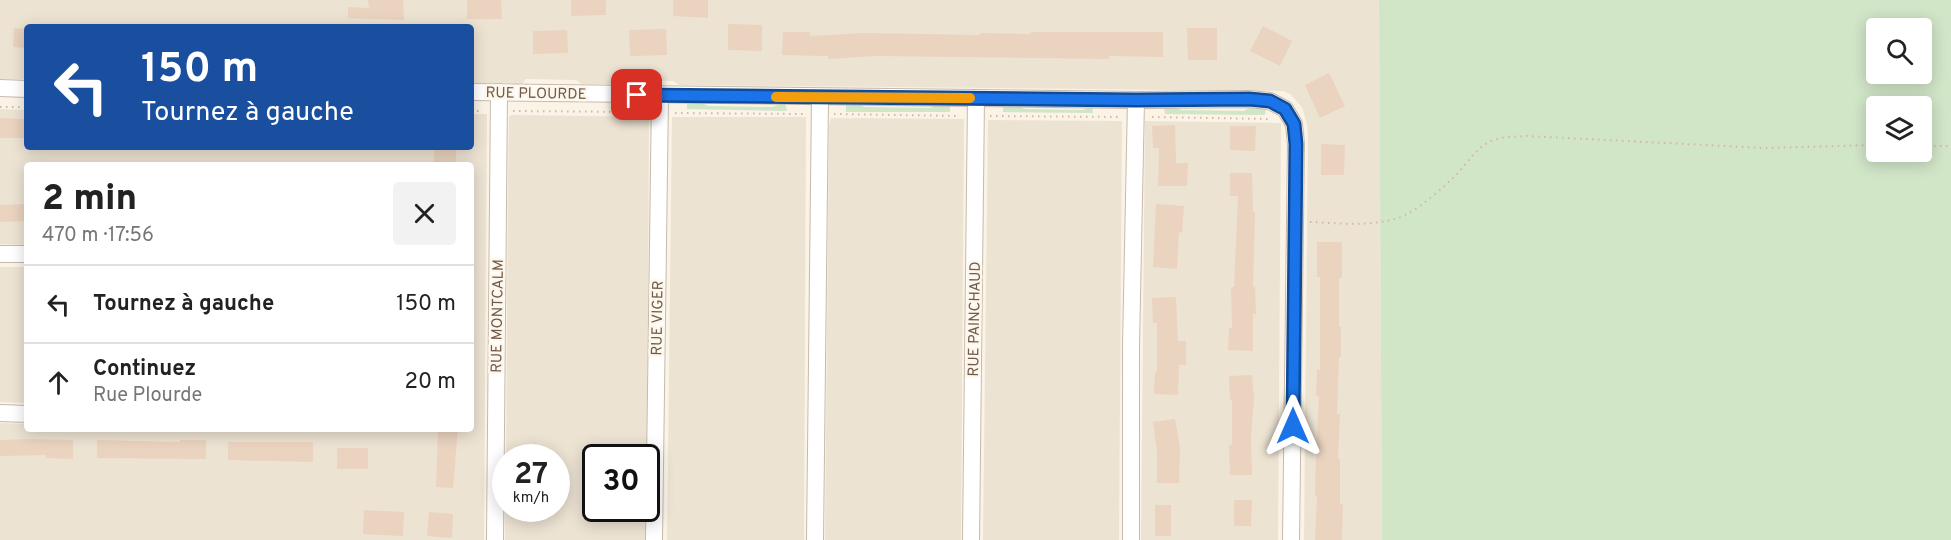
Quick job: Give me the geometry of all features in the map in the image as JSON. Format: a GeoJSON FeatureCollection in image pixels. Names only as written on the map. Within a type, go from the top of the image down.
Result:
{"type":"FeatureCollection","features":[{"type":"Feature","properties":{"kind":"street"},"geometry":{"type":"LineString","coordinates":[[0,88],[24,89]]}},
{"type":"Feature","properties":{"kind":"street","name":"RUE PLOURDE"},"geometry":{"type":"LineString","coordinates":[[474,92],[660,95],[820,106],[976,98],[1136,109],[1249,99],[1270,101],[1288,114]]}},
{"type":"Feature","properties":{"kind":"street","name":"RUE MONTCALM"},"geometry":{"type":"LineString","coordinates":[[495,540],[499,92]]}},
{"type":"Feature","properties":{"kind":"street","name":"RUE VIGER"},"geometry":{"type":"LineString","coordinates":[[654,540],[660,95]]}},
{"type":"Feature","properties":{"kind":"street","name":"RUE PAINCHAUD"},"geometry":{"type":"LineString","coordinates":[[971,540],[976,98]]}},
{"type":"Feature","properties":{"kind":"street"},"geometry":{"type":"LineString","coordinates":[[815,540],[820,106]]}},
{"type":"Feature","properties":{"kind":"street"},"geometry":{"type":"LineString","coordinates":[[1131,540],[1131,357],[1136,109]]}},
{"type":"Feature","properties":{"kind":"street"},"geometry":{"type":"LineString","coordinates":[[1288,114],[1294,124],[1296,144],[1291,540]]}},
{"type":"Feature","properties":{"kind":"street"},"geometry":{"type":"LineString","coordinates":[[0,254],[24,254]]}},
{"type":"Feature","properties":{"kind":"street"},"geometry":{"type":"LineString","coordinates":[[0,413],[24,414]]}},
{"type":"Feature","properties":{"kind":"path"},"geometry":{"type":"LineString","coordinates":[[474,111],[660,112],[820,106],[976,116],[1136,109],[1288,114]]}},
{"type":"Feature","properties":{"kind":"path"},"geometry":{"type":"LineString","coordinates":[[0,107],[24,107]]}},
{"type":"Feature","properties":{"kind":"path"},"geometry":{"type":"LineString","coordinates":[[1295,222],[1370,224],[1400,218],[1430,198],[1458,173],[1475,152],[1488,142],[1503,137],[1527,136],[1764,148],[1866,146]]}},
{"type":"Feature","properties":{"kind":"path"},"geometry":{"type":"LineString","coordinates":[[1932,146],[1951,146]]}},
{"type":"Feature","properties":{"kind":"shaded area"},"geometry":{"type":"Polygon","coordinates":[[[0,0],[1379,0],[1382,540],[1304,540],[1308,134],[1302,107],[1290,94],[1283,91],[679,85],[673,81],[629,80],[624,84],[582,84],[576,80],[526,79],[522,84],[474,83],[474,24],[24,24],[24,79],[0,79],[0,0]]]}},
{"type":"Feature","properties":{"kind":"shaded area"},"geometry":{"type":"Polygon","coordinates":[[[0,109],[24,110],[24,150],[474,150],[474,114],[487,114],[484,540],[0,540],[0,423],[24,424],[24,432],[474,432],[474,162],[24,162],[24,245],[0,244],[0,109]]]}},
{"type":"Feature","properties":{"kind":"shaded area"},"geometry":{"type":"Polygon","coordinates":[[[511,115],[649,117],[647,444],[582,444],[582,522],[646,522],[646,540],[505,540],[505,522],[570,522],[570,444],[506,444],[509,117],[511,115]]]}},
{"type":"Feature","properties":{"kind":"shaded area"},"geometry":{"type":"Polygon","coordinates":[[[672,117],[806,117],[804,540],[667,540],[672,117]]]}},
{"type":"Feature","properties":{"kind":"shaded area"},"geometry":{"type":"Polygon","coordinates":[[[831,118],[964,119],[961,540],[825,540],[829,127],[831,118]]]}},
{"type":"Feature","properties":{"kind":"shaded area"},"geometry":{"type":"Polygon","coordinates":[[[988,120],[1122,121],[1119,540],[983,540],[988,120]]]}},
{"type":"Feature","properties":{"kind":"shaded area"},"geometry":{"type":"Polygon","coordinates":[[[1145,121],[1281,123],[1278,540],[1141,540],[1145,121]]]}},
{"type":"Feature","properties":{"kind":"shaded area"},"geometry":{"type":"Polygon","coordinates":[[[0,267],[24,267],[24,403],[0,402],[0,267]]]}},
{"type":"Feature","properties":{"kind":"green space"},"geometry":{"type":"Polygon","coordinates":[[[1379,0],[1951,0],[1951,540],[1382,540],[1379,0]]]}},
{"type":"Feature","properties":{"kind":"green space"},"geometry":{"type":"Polygon","coordinates":[[[687,102],[700,102],[708,106],[772,107],[785,103],[787,111],[687,109],[687,102]]]}},
{"type":"Feature","properties":{"kind":"green space"},"geometry":{"type":"Polygon","coordinates":[[[846,103],[858,103],[864,107],[930,108],[938,104],[950,104],[950,112],[846,112],[846,103]]]}},
{"type":"Feature","properties":{"kind":"green space"},"geometry":{"type":"Polygon","coordinates":[[[1003,104],[1025,109],[1083,110],[1092,106],[1093,113],[1003,112],[1003,104]]]}},
{"type":"Feature","properties":{"kind":"green space"},"geometry":{"type":"Polygon","coordinates":[[[1164,106],[1181,110],[1244,111],[1251,107],[1266,107],[1265,115],[1165,114],[1164,106]]]}},
{"type":"Feature","properties":{"kind":"building"},"geometry":{"type":"Polygon","coordinates":[[[368,0],[403,0],[404,20],[348,18],[348,7],[369,8],[368,0]]]}},
{"type":"Feature","properties":{"kind":"building"},"geometry":{"type":"Polygon","coordinates":[[[467,0],[501,0],[502,19],[467,19],[467,0]]]}},
{"type":"Feature","properties":{"kind":"building"},"geometry":{"type":"Polygon","coordinates":[[[571,0],[606,0],[606,15],[571,16],[571,0]]]}},
{"type":"Feature","properties":{"kind":"building"},"geometry":{"type":"Polygon","coordinates":[[[673,0],[708,0],[708,18],[673,16],[673,0]]]}},
{"type":"Feature","properties":{"kind":"building"},"geometry":{"type":"Polygon","coordinates":[[[728,24],[762,25],[762,51],[728,50],[728,24]]]}},
{"type":"Feature","properties":{"kind":"building"},"geometry":{"type":"Polygon","coordinates":[[[1263,26],[1292,41],[1280,66],[1250,51],[1263,26]]]}},
{"type":"Feature","properties":{"kind":"building"},"geometry":{"type":"Polygon","coordinates":[[[14,28],[24,29],[24,48],[13,47],[14,28]]]}},
{"type":"Feature","properties":{"kind":"building"},"geometry":{"type":"Polygon","coordinates":[[[1187,28],[1217,28],[1217,60],[1188,60],[1187,28]]]}},
{"type":"Feature","properties":{"kind":"building"},"geometry":{"type":"Polygon","coordinates":[[[666,29],[667,55],[630,56],[629,30],[666,29]]]}},
{"type":"Feature","properties":{"kind":"building"},"geometry":{"type":"Polygon","coordinates":[[[567,30],[568,53],[533,54],[533,31],[567,30]]]}},
{"type":"Feature","properties":{"kind":"building"},"geometry":{"type":"Polygon","coordinates":[[[783,32],[810,32],[810,36],[864,33],[980,35],[980,33],[1031,34],[1031,32],[1163,32],[1163,57],[1109,56],[1109,59],[875,56],[828,59],[828,56],[782,55],[783,32]]]}},
{"type":"Feature","properties":{"kind":"building"},"geometry":{"type":"Polygon","coordinates":[[[1329,73],[1345,106],[1320,118],[1305,85],[1329,73]]]}},
{"type":"Feature","properties":{"kind":"building"},"geometry":{"type":"Polygon","coordinates":[[[0,118],[24,119],[24,138],[0,138],[0,118]]]}},
{"type":"Feature","properties":{"kind":"building"},"geometry":{"type":"Polygon","coordinates":[[[1175,125],[1176,163],[1188,163],[1187,186],[1158,186],[1159,148],[1153,148],[1152,126],[1175,125]]]}},
{"type":"Feature","properties":{"kind":"building"},"geometry":{"type":"Polygon","coordinates":[[[1230,126],[1256,126],[1255,151],[1230,150],[1230,126]]]}},
{"type":"Feature","properties":{"kind":"building"},"geometry":{"type":"Polygon","coordinates":[[[1321,144],[1345,145],[1344,175],[1321,175],[1321,144]]]}},
{"type":"Feature","properties":{"kind":"building"},"geometry":{"type":"Polygon","coordinates":[[[434,150],[456,150],[456,162],[434,162],[434,150]]]}},
{"type":"Feature","properties":{"kind":"building"},"geometry":{"type":"Polygon","coordinates":[[[1230,173],[1252,173],[1253,212],[1255,212],[1253,287],[1255,287],[1256,314],[1253,314],[1253,351],[1228,350],[1229,328],[1232,328],[1231,287],[1234,287],[1238,196],[1230,196],[1230,173]]]}},
{"type":"Feature","properties":{"kind":"building"},"geometry":{"type":"Polygon","coordinates":[[[24,204],[24,221],[0,222],[0,205],[24,204]]]}},
{"type":"Feature","properties":{"kind":"building"},"geometry":{"type":"Polygon","coordinates":[[[1156,204],[1184,206],[1182,233],[1179,232],[1177,269],[1153,267],[1156,204]]]}},
{"type":"Feature","properties":{"kind":"building"},"geometry":{"type":"Polygon","coordinates":[[[1317,242],[1342,242],[1342,278],[1339,278],[1341,357],[1339,357],[1337,414],[1340,414],[1338,459],[1340,459],[1340,504],[1343,504],[1342,540],[1315,540],[1319,396],[1316,396],[1317,370],[1320,370],[1320,277],[1317,277],[1317,242]]]}},
{"type":"Feature","properties":{"kind":"building"},"geometry":{"type":"Polygon","coordinates":[[[1176,297],[1178,341],[1186,341],[1186,365],[1179,365],[1178,395],[1154,394],[1155,371],[1157,372],[1157,323],[1153,323],[1152,298],[1176,297]]]}},
{"type":"Feature","properties":{"kind":"building"},"geometry":{"type":"Polygon","coordinates":[[[1252,375],[1254,399],[1251,436],[1252,475],[1230,475],[1232,400],[1230,400],[1229,376],[1252,375]]]}},
{"type":"Feature","properties":{"kind":"building"},"geometry":{"type":"Polygon","coordinates":[[[1175,419],[1180,448],[1179,483],[1157,483],[1157,451],[1153,422],[1175,419]]]}},
{"type":"Feature","properties":{"kind":"building"},"geometry":{"type":"Polygon","coordinates":[[[438,432],[458,432],[453,488],[436,487],[438,432]]]}},
{"type":"Feature","properties":{"kind":"building"},"geometry":{"type":"Polygon","coordinates":[[[0,440],[73,440],[73,459],[46,458],[46,455],[0,456],[0,440]]]}},
{"type":"Feature","properties":{"kind":"building"},"geometry":{"type":"Polygon","coordinates":[[[97,440],[180,442],[180,440],[206,440],[206,459],[97,458],[97,440]]]}},
{"type":"Feature","properties":{"kind":"building"},"geometry":{"type":"Polygon","coordinates":[[[228,442],[313,442],[313,462],[228,460],[228,442]]]}},
{"type":"Feature","properties":{"kind":"building"},"geometry":{"type":"Polygon","coordinates":[[[337,448],[368,448],[368,469],[337,469],[337,448]]]}},
{"type":"Feature","properties":{"kind":"building"},"geometry":{"type":"Polygon","coordinates":[[[1234,500],[1252,500],[1251,526],[1234,526],[1234,500]]]}},
{"type":"Feature","properties":{"kind":"building"},"geometry":{"type":"Polygon","coordinates":[[[1155,505],[1171,505],[1171,536],[1155,536],[1155,505]]]}},
{"type":"Feature","properties":{"kind":"building"},"geometry":{"type":"Polygon","coordinates":[[[364,510],[404,512],[403,536],[363,534],[364,510]]]}},
{"type":"Feature","properties":{"kind":"building"},"geometry":{"type":"Polygon","coordinates":[[[429,512],[453,514],[452,538],[427,536],[429,512]]]}},
{"type":"Feature","properties":{"kind":"slow traffic"},"geometry":{"type":"LineString","coordinates":[[776,97],[970,98]]}},
{"type":"Feature","properties":{"kind":"route"},"geometry":{"type":"LineString","coordinates":[[637,95],[1249,99],[1270,101],[1285,109],[1294,124],[1296,144],[1293,426]]}}]}
